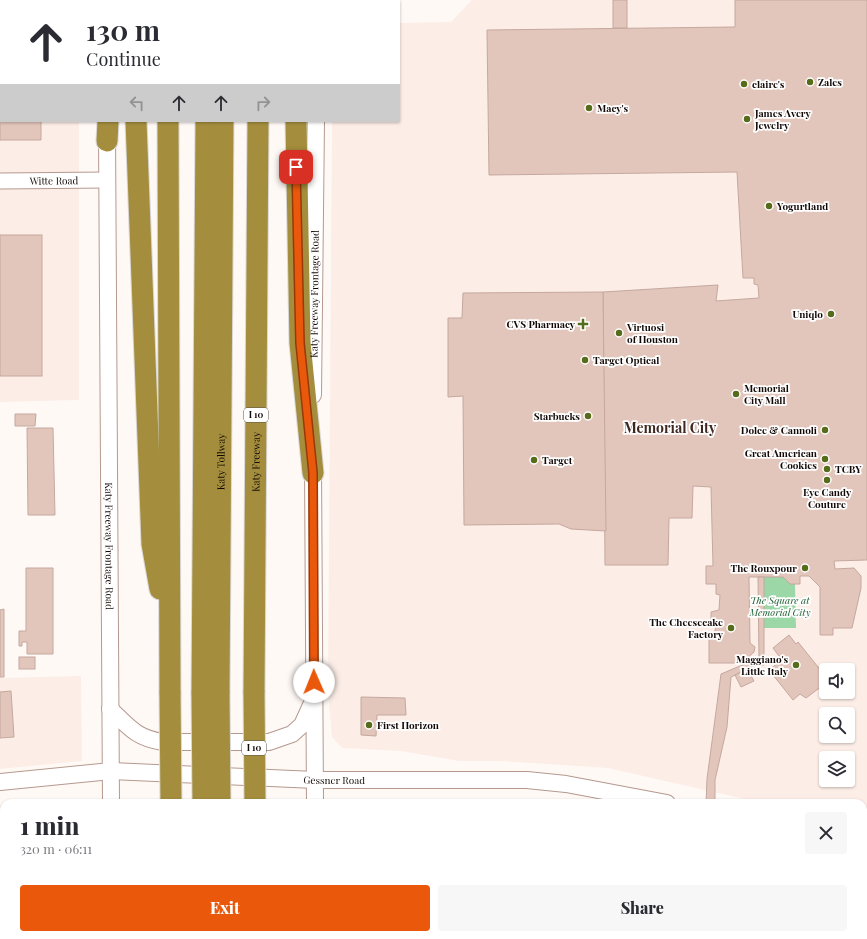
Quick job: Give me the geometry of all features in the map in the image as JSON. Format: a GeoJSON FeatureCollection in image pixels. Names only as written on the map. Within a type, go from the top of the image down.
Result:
{"type":"FeatureCollection","features":[{"type":"Feature","properties":{"kind":"highway"},"geometry":{"type":"LineString","coordinates":[[168,122],[171,799]]}},
{"type":"Feature","properties":{"kind":"highway","name":"Katy Tollway"},"geometry":{"type":"LineString","coordinates":[[206,122],[211,693],[220,799]]}},
{"type":"Feature","properties":{"kind":"highway","name":"Katy Tollway"},"geometry":{"type":"LineString","coordinates":[[203,799],[211,693],[223,122]]}},
{"type":"Feature","properties":{"kind":"highway"},"geometry":{"type":"LineString","coordinates":[[296,122],[300,343],[313,473]]}},
{"type":"Feature","properties":{"kind":"highway"},"geometry":{"type":"LineString","coordinates":[[136,125],[152,544],[170,648]]}},
{"type":"Feature","properties":{"kind":"highway","name":"Katy Freeway"},"geometry":{"type":"LineString","coordinates":[[255,799],[254,692],[258,127]]}},
{"type":"Feature","properties":{"kind":"main road","name":"Katy Freeway Frontage Road"},"geometry":{"type":"LineString","coordinates":[[315,799],[313,473],[316,122]]}},
{"type":"Feature","properties":{"kind":"main road","name":"Katy Freeway Frontage Road"},"geometry":{"type":"LineString","coordinates":[[107,128],[111,799]]}},
{"type":"Feature","properties":{"kind":"main road"},"geometry":{"type":"LineString","coordinates":[[110,709],[136,734],[146,740],[163,742],[269,742],[292,734],[302,725],[314,697]]}},
{"type":"Feature","properties":{"kind":"main road","name":"Gessner Road"},"geometry":{"type":"LineString","coordinates":[[0,782],[111,771],[315,780],[527,780],[566,784],[646,799]]}},
{"type":"Feature","properties":{"kind":"street","name":"Witte Road"},"geometry":{"type":"LineString","coordinates":[[0,181],[107,180]]}},
{"type":"Feature","properties":{"kind":"shaded area","name":"Memorial City Mall"},"geometry":{"type":"Polygon","coordinates":[[[472,0],[867,0],[867,799],[744,799],[608,768],[502,761],[459,761],[401,751],[342,748],[332,737],[328,692],[332,122],[400,122],[400,23],[451,22],[472,0]]]}},
{"type":"Feature","properties":{"kind":"shaded area"},"geometry":{"type":"Polygon","coordinates":[[[0,122],[79,122],[79,400],[0,402],[0,122]]]}},
{"type":"Feature","properties":{"kind":"shaded area"},"geometry":{"type":"Polygon","coordinates":[[[81,676],[82,761],[0,769],[0,678],[81,676]]]}},
{"type":"Feature","properties":{"kind":"green space","name":"The Square at Memorial City"},"geometry":{"type":"Polygon","coordinates":[[[764,577],[783,577],[790,584],[795,584],[796,628],[764,628],[764,577]]]}},
{"type":"Feature","properties":{"kind":"building"},"geometry":{"type":"Polygon","coordinates":[[[613,0],[627,0],[627,28],[613,28],[613,0]]]}},
{"type":"Feature","properties":{"kind":"building","name":"Memorial City Mall"},"geometry":{"type":"Polygon","coordinates":[[[735,0],[867,0],[867,560],[834,561],[835,569],[854,568],[861,576],[861,588],[852,628],[833,628],[833,635],[820,635],[820,587],[809,576],[800,576],[800,584],[790,584],[783,577],[749,577],[750,643],[755,647],[754,652],[742,663],[709,663],[709,636],[715,631],[716,625],[711,625],[711,612],[719,610],[720,595],[716,594],[716,584],[706,584],[706,566],[713,566],[711,487],[693,486],[692,518],[669,518],[668,565],[605,565],[603,292],[718,285],[716,301],[759,298],[758,285],[754,284],[754,278],[743,278],[737,172],[489,175],[487,30],[735,27],[735,0]]]}},
{"type":"Feature","properties":{"kind":"building"},"geometry":{"type":"Polygon","coordinates":[[[0,122],[41,122],[41,140],[0,140],[0,122]]]}},
{"type":"Feature","properties":{"kind":"building"},"geometry":{"type":"Polygon","coordinates":[[[0,235],[42,235],[42,376],[0,376],[0,235]]]}},
{"type":"Feature","properties":{"kind":"building","name":"Target"},"geometry":{"type":"Polygon","coordinates":[[[603,292],[606,531],[571,529],[559,524],[464,525],[463,396],[448,397],[448,318],[462,318],[463,293],[603,292]]]}},
{"type":"Feature","properties":{"kind":"building"},"geometry":{"type":"Polygon","coordinates":[[[15,414],[36,414],[35,426],[15,426],[15,414]]]}},
{"type":"Feature","properties":{"kind":"building"},"geometry":{"type":"Polygon","coordinates":[[[27,428],[53,428],[55,515],[28,515],[27,428]]]}},
{"type":"Feature","properties":{"kind":"building"},"geometry":{"type":"Polygon","coordinates":[[[26,568],[53,568],[53,654],[27,654],[27,642],[22,642],[22,646],[19,646],[19,631],[26,631],[26,568]]]}},
{"type":"Feature","properties":{"kind":"building"},"geometry":{"type":"Polygon","coordinates":[[[758,577],[764,577],[764,665],[756,665],[731,677],[727,727],[715,780],[715,799],[706,799],[707,779],[721,674],[759,658],[758,577]]]}},
{"type":"Feature","properties":{"kind":"building"},"geometry":{"type":"Polygon","coordinates":[[[4,609],[4,677],[0,677],[0,610],[4,609]]]}},
{"type":"Feature","properties":{"kind":"building","name":"Maggiano's Little Italy"},"geometry":{"type":"Polygon","coordinates":[[[789,635],[796,644],[798,642],[819,668],[819,688],[806,698],[800,694],[793,700],[769,670],[782,660],[773,648],[789,635]]]}},
{"type":"Feature","properties":{"kind":"building"},"geometry":{"type":"Polygon","coordinates":[[[19,657],[35,657],[35,669],[19,669],[19,657]]]}},
{"type":"Feature","properties":{"kind":"building"},"geometry":{"type":"Polygon","coordinates":[[[747,669],[754,681],[741,687],[735,675],[747,669]]]}},
{"type":"Feature","properties":{"kind":"building"},"geometry":{"type":"Polygon","coordinates":[[[11,691],[14,737],[0,738],[0,692],[11,691]]]}},
{"type":"Feature","properties":{"kind":"building","name":"First Horizon"},"geometry":{"type":"Polygon","coordinates":[[[361,697],[405,698],[406,715],[377,715],[376,736],[361,735],[361,697]]]}},
{"type":"Feature","properties":{"kind":"place","name":"Zales"},"geometry":{"type":"Point","coordinates":[810,82]}},
{"type":"Feature","properties":{"kind":"place","name":"claire's"},"geometry":{"type":"Point","coordinates":[744,84]}},
{"type":"Feature","properties":{"kind":"place","name":"Macy's"},"geometry":{"type":"Point","coordinates":[589,108]}},
{"type":"Feature","properties":{"kind":"place","name":"James Avery Jewelry"},"geometry":{"type":"Point","coordinates":[747,119]}},
{"type":"Feature","properties":{"kind":"place","name":"Yogurtland"},"geometry":{"type":"Point","coordinates":[769,206]}},
{"type":"Feature","properties":{"kind":"place","name":"Uniqlo"},"geometry":{"type":"Point","coordinates":[831,314]}},
{"type":"Feature","properties":{"kind":"place","name":"CVS Pharmacy"},"geometry":{"type":"Point","coordinates":[583,324]}},
{"type":"Feature","properties":{"kind":"place","name":"Virtuosi of Houston"},"geometry":{"type":"Point","coordinates":[619,333]}},
{"type":"Feature","properties":{"kind":"place","name":"Target Optical"},"geometry":{"type":"Point","coordinates":[585,360]}},
{"type":"Feature","properties":{"kind":"place","name":"Memorial City Mall"},"geometry":{"type":"Point","coordinates":[736,394]}},
{"type":"Feature","properties":{"kind":"place","name":"Starbucks"},"geometry":{"type":"Point","coordinates":[588,416]}},
{"type":"Feature","properties":{"kind":"place","name":"Dolce & Cannoli"},"geometry":{"type":"Point","coordinates":[825,430]}},
{"type":"Feature","properties":{"kind":"place","name":"Great American Cookies"},"geometry":{"type":"Point","coordinates":[825,459]}},
{"type":"Feature","properties":{"kind":"place","name":"Target"},"geometry":{"type":"Point","coordinates":[534,460]}},
{"type":"Feature","properties":{"kind":"place","name":"TCBY"},"geometry":{"type":"Point","coordinates":[827,469]}},
{"type":"Feature","properties":{"kind":"place","name":"Eye Candy Couture"},"geometry":{"type":"Point","coordinates":[827,480]}},
{"type":"Feature","properties":{"kind":"place","name":"The Rouxpour"},"geometry":{"type":"Point","coordinates":[805,568]}},
{"type":"Feature","properties":{"kind":"place","name":"The Cheesecake Factory"},"geometry":{"type":"Point","coordinates":[731,628]}},
{"type":"Feature","properties":{"kind":"place","name":"Maggiano's Little Italy"},"geometry":{"type":"Point","coordinates":[796,665]}},
{"type":"Feature","properties":{"kind":"place","name":"First Horizon"},"geometry":{"type":"Point","coordinates":[369,725]}},
{"type":"Feature","properties":{"kind":"district","name":"Memorial City"},"geometry":{"type":"Point","coordinates":[670,428]}},
{"type":"Feature","properties":{"kind":"route"},"geometry":{"type":"LineString","coordinates":[[296,167],[300,343],[313,473],[314,682]]}}]}
